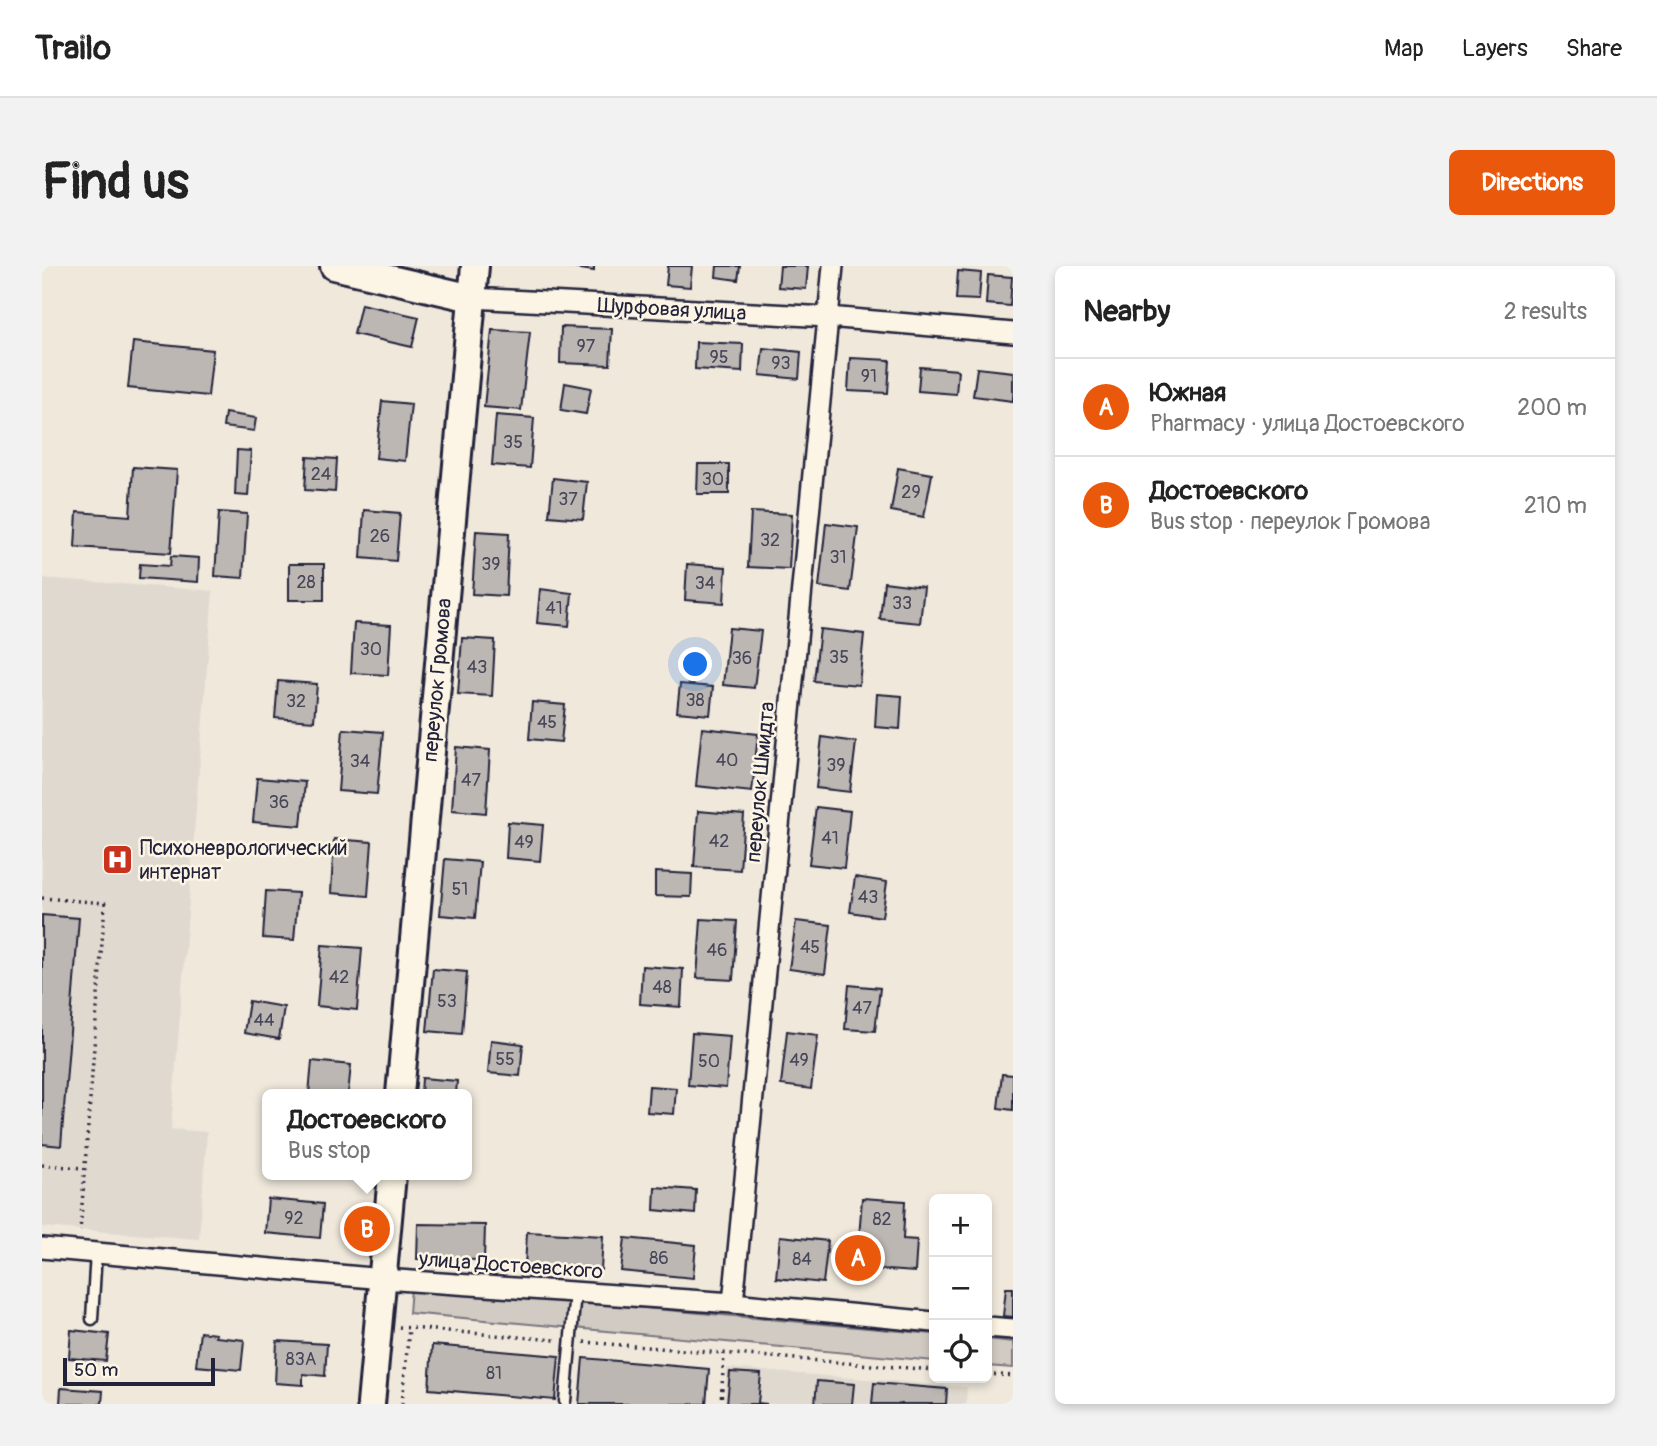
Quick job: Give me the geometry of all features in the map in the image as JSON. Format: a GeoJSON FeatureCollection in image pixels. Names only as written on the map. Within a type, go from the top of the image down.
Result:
{"type":"FeatureCollection","features":[{"type":"Feature","properties":{"kind":"street","name":"Шурфовая улица"},"geometry":{"type":"LineString","coordinates":[[334,266],[472,298],[828,317],[1013,333]]}},
{"type":"Feature","properties":{"kind":"street","name":"переулок Громова"},"geometry":{"type":"LineString","coordinates":[[400,1089],[475,266]]}},
{"type":"Feature","properties":{"kind":"street","name":"переулок Шмидта"},"geometry":{"type":"LineString","coordinates":[[733,1303],[833,266]]}},
{"type":"Feature","properties":{"kind":"street"},"geometry":{"type":"LineString","coordinates":[[371,1404],[392,1180]]}},
{"type":"Feature","properties":{"kind":"street","name":"улица Достоевского"},"geometry":{"type":"LineString","coordinates":[[42,1248],[383,1279],[733,1303],[929,1322]]}},
{"type":"Feature","properties":{"kind":"street"},"geometry":{"type":"LineString","coordinates":[[992,1327],[1013,1329]]}},
{"type":"Feature","properties":{"kind":"lane"},"geometry":{"type":"LineString","coordinates":[[87,1252],[92,1319]]}},
{"type":"Feature","properties":{"kind":"lane"},"geometry":{"type":"LineString","coordinates":[[565,1401],[575,1292]]}},
{"type":"Feature","properties":{"kind":"path"},"geometry":{"type":"LineString","coordinates":[[42,898],[105,903],[84,1168],[87,1252]]}},
{"type":"Feature","properties":{"kind":"path"},"geometry":{"type":"LineString","coordinates":[[42,1165],[84,1168]]}},
{"type":"Feature","properties":{"kind":"path"},"geometry":{"type":"LineString","coordinates":[[379,1326],[929,1370]]}},
{"type":"Feature","properties":{"kind":"path"},"geometry":{"type":"LineString","coordinates":[[402,1404],[409,1328]]}},
{"type":"Feature","properties":{"kind":"path"},"geometry":{"type":"LineString","coordinates":[[721,1404],[724,1354]]}},
{"type":"Feature","properties":{"kind":"path"},"geometry":{"type":"LineString","coordinates":[[992,1374],[1013,1376]]}},
{"type":"Feature","properties":{"kind":"shaded area","name":"Психоневрологический интернат"},"geometry":{"type":"Polygon","coordinates":[[[42,578],[213,591],[171,1129],[207,1132],[199,1239],[42,1227],[42,578]]]}},
{"type":"Feature","properties":{"kind":"shaded area"},"geometry":{"type":"Polygon","coordinates":[[[411,1287],[929,1334],[929,1361],[409,1313],[411,1287]]]}},
{"type":"Feature","properties":{"kind":"shaded area"},"geometry":{"type":"Polygon","coordinates":[[[992,1340],[1013,1342],[1013,1368],[992,1366],[992,1340]]]}},
{"type":"Feature","properties":{"kind":"shaded area"},"geometry":{"type":"Polygon","coordinates":[[[727,1368],[967,1387],[966,1404],[724,1404],[727,1368]]]}},
{"type":"Feature","properties":{"kind":"building"},"geometry":{"type":"Polygon","coordinates":[[[561,266],[594,266],[594,271],[561,266]]]}},
{"type":"Feature","properties":{"kind":"building"},"geometry":{"type":"Polygon","coordinates":[[[668,266],[692,266],[690,287],[666,285],[668,266]]]}},
{"type":"Feature","properties":{"kind":"building"},"geometry":{"type":"Polygon","coordinates":[[[717,266],[740,266],[738,280],[716,277],[717,266]]]}},
{"type":"Feature","properties":{"kind":"building"},"geometry":{"type":"Polygon","coordinates":[[[780,266],[808,266],[806,289],[778,287],[780,266]]]}},
{"type":"Feature","properties":{"kind":"building"},"geometry":{"type":"Polygon","coordinates":[[[958,271],[981,273],[979,300],[956,299],[958,271]]]}},
{"type":"Feature","properties":{"kind":"building"},"geometry":{"type":"Polygon","coordinates":[[[988,275],[1012,277],[1010,306],[986,304],[988,275]]]}},
{"type":"Feature","properties":{"kind":"building"},"geometry":{"type":"Polygon","coordinates":[[[361,304],[419,317],[412,347],[354,334],[361,304]]]}},
{"type":"Feature","properties":{"kind":"building"},"geometry":{"type":"Polygon","coordinates":[[[561,327],[612,329],[610,365],[560,363],[561,327]]]}},
{"type":"Feature","properties":{"kind":"building"},"geometry":{"type":"Polygon","coordinates":[[[492,330],[530,332],[521,410],[484,407],[492,330]]]}},
{"type":"Feature","properties":{"kind":"building"},"geometry":{"type":"Polygon","coordinates":[[[133,342],[213,350],[208,396],[128,388],[133,342]]]}},
{"type":"Feature","properties":{"kind":"building"},"geometry":{"type":"Polygon","coordinates":[[[696,342],[743,344],[742,372],[695,369],[696,342]]]}},
{"type":"Feature","properties":{"kind":"building"},"geometry":{"type":"Polygon","coordinates":[[[763,348],[801,352],[799,379],[760,375],[763,348]]]}},
{"type":"Feature","properties":{"kind":"building"},"geometry":{"type":"Polygon","coordinates":[[[850,358],[890,360],[888,393],[848,391],[850,358]]]}},
{"type":"Feature","properties":{"kind":"building"},"geometry":{"type":"Polygon","coordinates":[[[920,367],[958,370],[956,394],[918,391],[920,367]]]}},
{"type":"Feature","properties":{"kind":"building"},"geometry":{"type":"Polygon","coordinates":[[[977,368],[1013,372],[1013,401],[973,396],[977,368]]]}},
{"type":"Feature","properties":{"kind":"building"},"geometry":{"type":"Polygon","coordinates":[[[565,383],[591,388],[586,414],[561,410],[565,383]]]}},
{"type":"Feature","properties":{"kind":"building"},"geometry":{"type":"Polygon","coordinates":[[[382,401],[411,404],[405,461],[376,458],[382,401]]]}},
{"type":"Feature","properties":{"kind":"building"},"geometry":{"type":"Polygon","coordinates":[[[225,413],[256,418],[254,431],[223,427],[225,413]]]}},
{"type":"Feature","properties":{"kind":"building"},"geometry":{"type":"Polygon","coordinates":[[[496,415],[534,418],[530,468],[492,465],[496,415]]]}},
{"type":"Feature","properties":{"kind":"building"},"geometry":{"type":"Polygon","coordinates":[[[237,450],[251,451],[248,496],[235,495],[237,450]]]}},
{"type":"Feature","properties":{"kind":"building"},"geometry":{"type":"Polygon","coordinates":[[[307,457],[337,459],[335,492],[305,490],[307,457]]]}},
{"type":"Feature","properties":{"kind":"building"},"geometry":{"type":"Polygon","coordinates":[[[698,464],[729,464],[729,494],[697,494],[698,464]]]}},
{"type":"Feature","properties":{"kind":"building"},"geometry":{"type":"Polygon","coordinates":[[[133,467],[177,470],[171,553],[75,547],[77,512],[130,516],[133,467]]]}},
{"type":"Feature","properties":{"kind":"building"},"geometry":{"type":"Polygon","coordinates":[[[898,468],[932,474],[924,517],[891,511],[898,468]]]}},
{"type":"Feature","properties":{"kind":"building"},"geometry":{"type":"Polygon","coordinates":[[[553,478],[587,482],[583,519],[549,516],[553,478]]]}},
{"type":"Feature","properties":{"kind":"building"},"geometry":{"type":"Polygon","coordinates":[[[364,510],[400,513],[396,561],[361,558],[364,510]]]}},
{"type":"Feature","properties":{"kind":"building"},"geometry":{"type":"Polygon","coordinates":[[[219,512],[247,514],[243,578],[215,576],[219,512]]]}},
{"type":"Feature","properties":{"kind":"building"},"geometry":{"type":"Polygon","coordinates":[[[751,512],[792,514],[789,569],[748,567],[751,512]]]}},
{"type":"Feature","properties":{"kind":"building"},"geometry":{"type":"Polygon","coordinates":[[[826,523],[858,527],[850,591],[819,587],[826,523]]]}},
{"type":"Feature","properties":{"kind":"building"},"geometry":{"type":"Polygon","coordinates":[[[476,531],[509,533],[506,596],[472,594],[476,531]]]}},
{"type":"Feature","properties":{"kind":"building"},"geometry":{"type":"Polygon","coordinates":[[[171,556],[199,558],[198,582],[139,578],[140,564],[170,566],[171,556]]]}},
{"type":"Feature","properties":{"kind":"building"},"geometry":{"type":"Polygon","coordinates":[[[289,564],[324,564],[324,600],[289,600],[289,564]]]}},
{"type":"Feature","properties":{"kind":"building"},"geometry":{"type":"Polygon","coordinates":[[[687,564],[726,567],[724,603],[685,600],[687,564]]]}},
{"type":"Feature","properties":{"kind":"building"},"geometry":{"type":"Polygon","coordinates":[[[884,582],[924,587],[920,623],[880,619],[884,582]]]}},
{"type":"Feature","properties":{"kind":"building"},"geometry":{"type":"Polygon","coordinates":[[[540,589],[572,593],[569,626],[537,623],[540,589]]]}},
{"type":"Feature","properties":{"kind":"building"},"geometry":{"type":"Polygon","coordinates":[[[354,623],[391,625],[388,675],[351,673],[354,623]]]}},
{"type":"Feature","properties":{"kind":"building"},"geometry":{"type":"Polygon","coordinates":[[[729,628],[761,631],[754,688],[723,685],[729,628]]]}},
{"type":"Feature","properties":{"kind":"building"},"geometry":{"type":"Polygon","coordinates":[[[820,629],[864,634],[859,685],[814,681],[820,629]]]}},
{"type":"Feature","properties":{"kind":"building"},"geometry":{"type":"Polygon","coordinates":[[[462,638],[495,640],[492,696],[458,694],[462,638]]]}},
{"type":"Feature","properties":{"kind":"building"},"geometry":{"type":"Polygon","coordinates":[[[278,681],[317,684],[314,721],[275,718],[278,681]]]}},
{"type":"Feature","properties":{"kind":"building"},"geometry":{"type":"Polygon","coordinates":[[[680,684],[713,687],[710,715],[677,712],[680,684]]]}},
{"type":"Feature","properties":{"kind":"building"},"geometry":{"type":"Polygon","coordinates":[[[877,694],[902,696],[900,729],[875,727],[877,694]]]}},
{"type":"Feature","properties":{"kind":"building"},"geometry":{"type":"Polygon","coordinates":[[[532,702],[565,705],[561,742],[529,739],[532,702]]]}},
{"type":"Feature","properties":{"kind":"building"},"geometry":{"type":"Polygon","coordinates":[[[702,728],[758,734],[752,792],[696,786],[702,728]]]}},
{"type":"Feature","properties":{"kind":"building"},"geometry":{"type":"Polygon","coordinates":[[[343,729],[383,732],[377,794],[338,791],[343,729]]]}},
{"type":"Feature","properties":{"kind":"building"},"geometry":{"type":"Polygon","coordinates":[[[822,737],[856,742],[850,792],[816,788],[822,737]]]}},
{"type":"Feature","properties":{"kind":"building"},"geometry":{"type":"Polygon","coordinates":[[[456,747],[490,750],[486,813],[452,810],[456,747]]]}},
{"type":"Feature","properties":{"kind":"building"},"geometry":{"type":"Polygon","coordinates":[[[257,778],[305,782],[301,826],[253,822],[257,778]]]}},
{"type":"Feature","properties":{"kind":"building"},"geometry":{"type":"Polygon","coordinates":[[[816,807],[850,811],[844,868],[809,864],[816,807]]]}},
{"type":"Feature","properties":{"kind":"building"},"geometry":{"type":"Polygon","coordinates":[[[698,811],[744,815],[740,870],[694,867],[698,811]]]}},
{"type":"Feature","properties":{"kind":"building"},"geometry":{"type":"Polygon","coordinates":[[[508,822],[543,825],[540,861],[506,858],[508,822]]]}},
{"type":"Feature","properties":{"kind":"building"},"geometry":{"type":"Polygon","coordinates":[[[334,839],[372,842],[368,896],[331,893],[334,839]]]}},
{"type":"Feature","properties":{"kind":"building"},"geometry":{"type":"Polygon","coordinates":[[[445,859],[480,862],[475,918],[440,915],[445,859]]]}},
{"type":"Feature","properties":{"kind":"building"},"geometry":{"type":"Polygon","coordinates":[[[655,872],[692,874],[691,897],[655,896],[655,872]]]}},
{"type":"Feature","properties":{"kind":"building"},"geometry":{"type":"Polygon","coordinates":[[[855,877],[887,882],[882,917],[850,912],[855,877]]]}},
{"type":"Feature","properties":{"kind":"building"},"geometry":{"type":"Polygon","coordinates":[[[266,891],[298,893],[294,940],[263,938],[266,891]]]}},
{"type":"Feature","properties":{"kind":"building"},"geometry":{"type":"Polygon","coordinates":[[[42,915],[79,918],[61,1146],[42,1144],[42,915]]]}},
{"type":"Feature","properties":{"kind":"building"},"geometry":{"type":"Polygon","coordinates":[[[701,919],[737,921],[733,980],[697,978],[701,919]]]}},
{"type":"Feature","properties":{"kind":"building"},"geometry":{"type":"Polygon","coordinates":[[[796,921],[831,925],[825,974],[789,969],[796,921]]]}},
{"type":"Feature","properties":{"kind":"building"},"geometry":{"type":"Polygon","coordinates":[[[322,945],[362,948],[357,1010],[317,1006],[322,945]]]}},
{"type":"Feature","properties":{"kind":"building"},"geometry":{"type":"Polygon","coordinates":[[[642,966],[683,969],[681,1007],[640,1004],[642,966]]]}},
{"type":"Feature","properties":{"kind":"building"},"geometry":{"type":"Polygon","coordinates":[[[433,969],[467,972],[462,1034],[427,1031],[433,969]]]}},
{"type":"Feature","properties":{"kind":"building"},"geometry":{"type":"Polygon","coordinates":[[[849,985],[880,988],[875,1031],[845,1029],[849,985]]]}},
{"type":"Feature","properties":{"kind":"building"},"geometry":{"type":"Polygon","coordinates":[[[249,1001],[284,1007],[279,1039],[244,1033],[249,1001]]]}},
{"type":"Feature","properties":{"kind":"building"},"geometry":{"type":"Polygon","coordinates":[[[787,1031],[818,1035],[811,1089],[781,1085],[787,1031]]]}},
{"type":"Feature","properties":{"kind":"building"},"geometry":{"type":"Polygon","coordinates":[[[692,1033],[730,1036],[726,1088],[688,1085],[692,1033]]]}},
{"type":"Feature","properties":{"kind":"building"},"geometry":{"type":"Polygon","coordinates":[[[491,1040],[523,1044],[520,1076],[488,1073],[491,1040]]]}},
{"type":"Feature","properties":{"kind":"building"},"geometry":{"type":"Polygon","coordinates":[[[312,1061],[351,1065],[349,1089],[309,1089],[312,1061]]]}},
{"type":"Feature","properties":{"kind":"building"},"geometry":{"type":"Polygon","coordinates":[[[1002,1074],[1013,1075],[1013,1110],[998,1108],[1002,1074]]]}},
{"type":"Feature","properties":{"kind":"building"},"geometry":{"type":"Polygon","coordinates":[[[422,1078],[457,1081],[456,1089],[421,1089],[422,1078]]]}},
{"type":"Feature","properties":{"kind":"building"},"geometry":{"type":"Polygon","coordinates":[[[649,1086],[676,1088],[674,1114],[647,1112],[649,1086]]]}},
{"type":"Feature","properties":{"kind":"building"},"geometry":{"type":"Polygon","coordinates":[[[655,1187],[696,1190],[695,1214],[654,1210],[655,1187]]]}},
{"type":"Feature","properties":{"kind":"building"},"geometry":{"type":"Polygon","coordinates":[[[862,1198],[905,1201],[903,1239],[917,1240],[915,1272],[843,1267],[845,1237],[859,1238],[862,1198]]]}},
{"type":"Feature","properties":{"kind":"building"},"geometry":{"type":"Polygon","coordinates":[[[268,1199],[323,1204],[320,1238],[265,1233],[268,1199]]]}},
{"type":"Feature","properties":{"kind":"building"},"geometry":{"type":"Polygon","coordinates":[[[418,1224],[485,1225],[484,1260],[417,1259],[418,1224]]]}},
{"type":"Feature","properties":{"kind":"building"},"geometry":{"type":"Polygon","coordinates":[[[527,1232],[603,1236],[601,1270],[525,1267],[527,1232]]]}},
{"type":"Feature","properties":{"kind":"building"},"geometry":{"type":"Polygon","coordinates":[[[780,1236],[828,1241],[823,1283],[776,1278],[780,1236]]]}},
{"type":"Feature","properties":{"kind":"building"},"geometry":{"type":"Polygon","coordinates":[[[625,1238],[696,1245],[693,1278],[621,1271],[625,1238]]]}},
{"type":"Feature","properties":{"kind":"building"},"geometry":{"type":"Polygon","coordinates":[[[1006,1288],[1013,1288],[1013,1317],[1003,1316],[1006,1288]]]}},
{"type":"Feature","properties":{"kind":"building"},"geometry":{"type":"Polygon","coordinates":[[[71,1330],[109,1334],[106,1361],[69,1358],[71,1330]]]}},
{"type":"Feature","properties":{"kind":"building"},"geometry":{"type":"Polygon","coordinates":[[[200,1332],[216,1334],[215,1337],[244,1340],[241,1370],[196,1366],[200,1332]]]}},
{"type":"Feature","properties":{"kind":"building"},"geometry":{"type":"Polygon","coordinates":[[[277,1341],[327,1344],[325,1376],[303,1374],[303,1385],[275,1383],[277,1341]]]}},
{"type":"Feature","properties":{"kind":"building"},"geometry":{"type":"Polygon","coordinates":[[[432,1345],[559,1356],[555,1400],[429,1389],[432,1345]]]}},
{"type":"Feature","properties":{"kind":"building"},"geometry":{"type":"Polygon","coordinates":[[[583,1358],[709,1369],[706,1404],[579,1404],[583,1358]]]}},
{"type":"Feature","properties":{"kind":"building"},"geometry":{"type":"Polygon","coordinates":[[[730,1372],[761,1374],[758,1403],[767,1404],[727,1404],[730,1372]]]}},
{"type":"Feature","properties":{"kind":"building"},"geometry":{"type":"Polygon","coordinates":[[[817,1381],[854,1384],[852,1404],[815,1404],[817,1381]]]}},
{"type":"Feature","properties":{"kind":"building"},"geometry":{"type":"Polygon","coordinates":[[[874,1383],[947,1389],[946,1404],[872,1404],[874,1383]]]}},
{"type":"Feature","properties":{"kind":"building"},"geometry":{"type":"Polygon","coordinates":[[[61,1388],[103,1391],[102,1404],[60,1404],[61,1388]]]}},
{"type":"Feature","properties":{"kind":"place","name":"Психоневрологический интернат"},"geometry":{"type":"Point","coordinates":[117,860]}},
{"type":"Feature","properties":{"kind":"place","name":"Достоевского"},"geometry":{"type":"Point","coordinates":[367,1229]}},
{"type":"Feature","properties":{"kind":"place","name":"Южная"},"geometry":{"type":"Point","coordinates":[858,1258]}}]}
